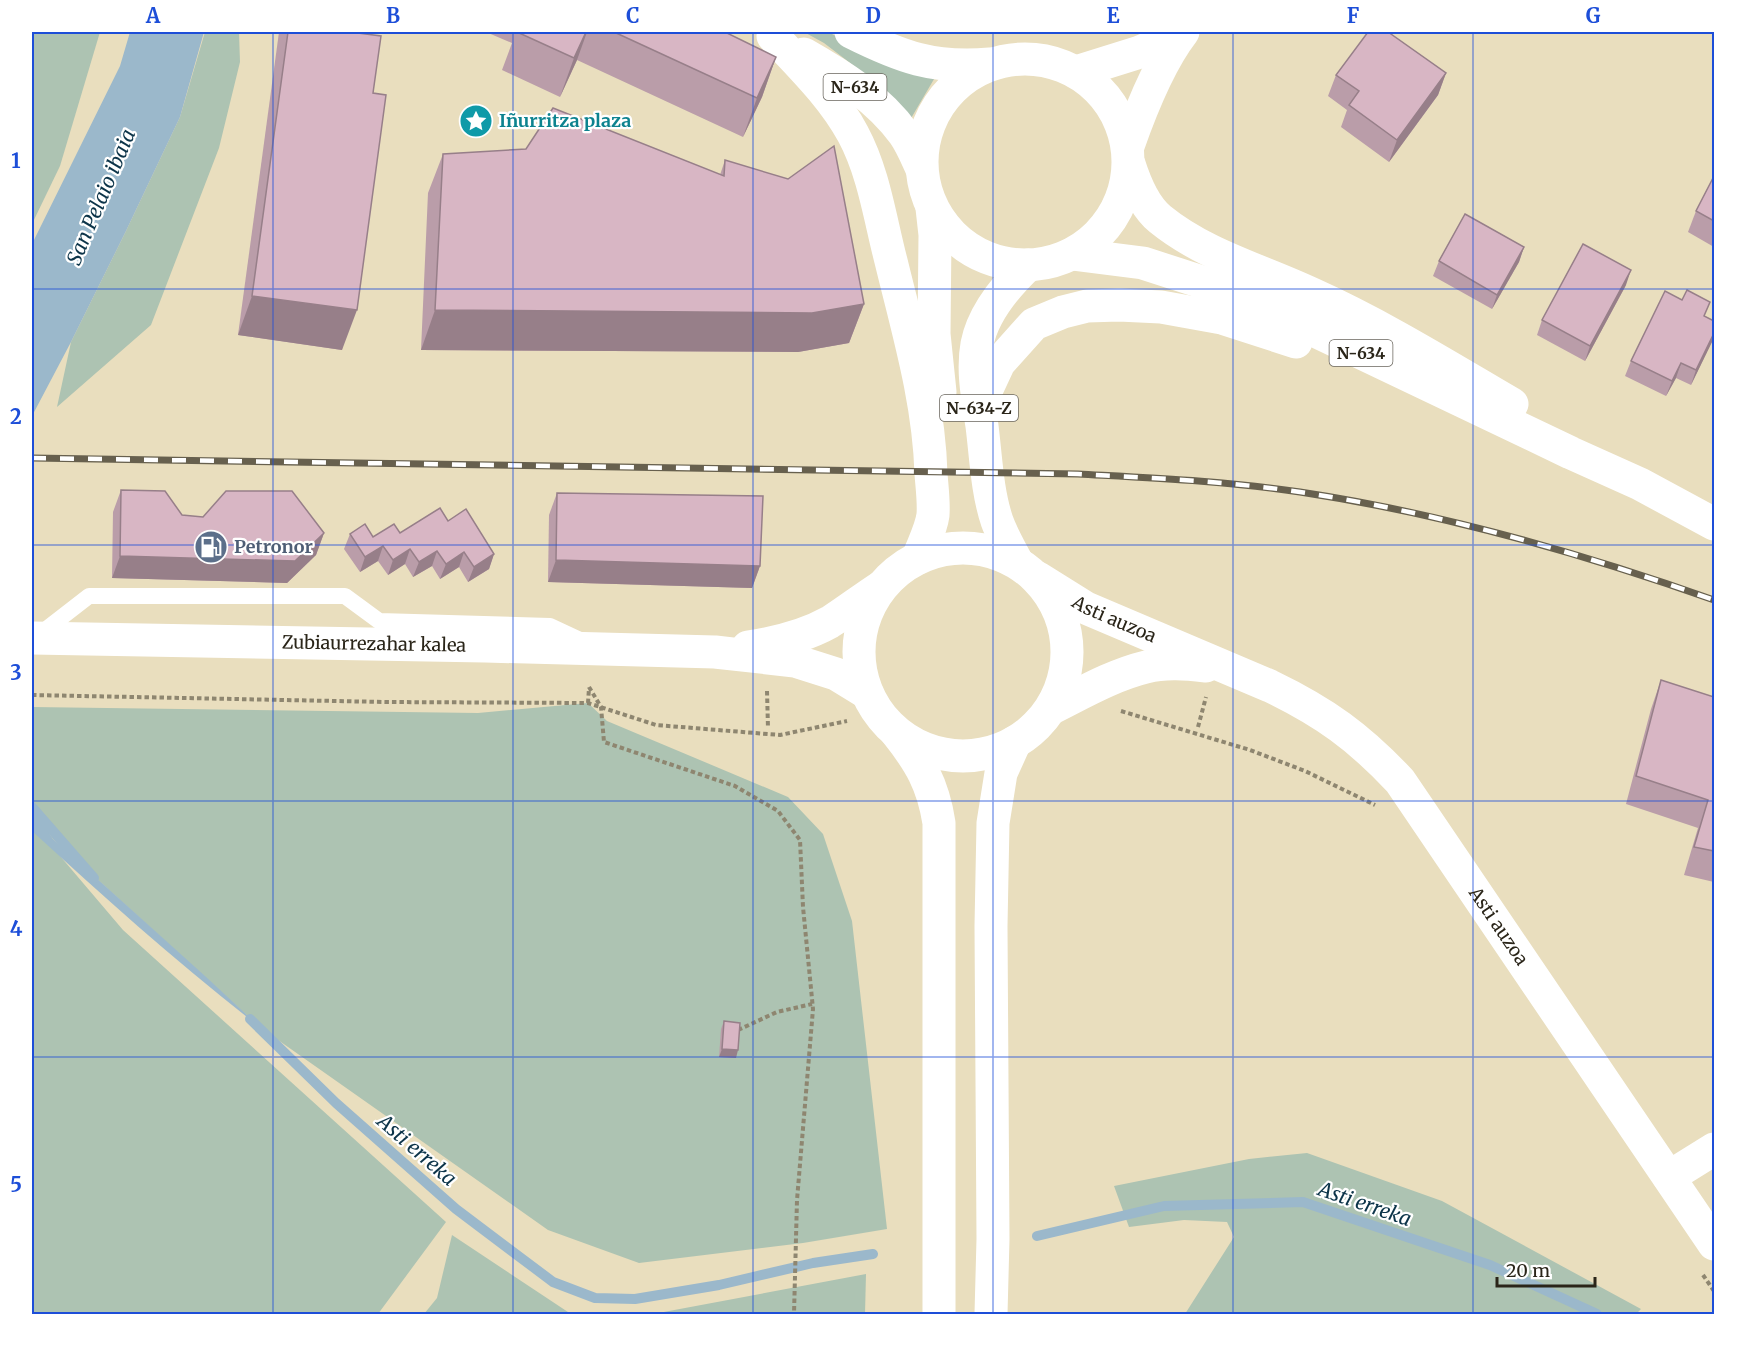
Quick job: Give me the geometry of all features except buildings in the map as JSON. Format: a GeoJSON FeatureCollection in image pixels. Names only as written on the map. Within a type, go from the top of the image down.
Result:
{"type":"FeatureCollection","features":[{"type":"Feature","properties":{"kind":"main road","name":"N-634"},"geometry":{"type":"LineString","coordinates":[[851,32],[910,58],[965,66],[1035,59],[1056,63],[1076,72],[1100,91],[1118,117],[1134,181],[1158,217],[1183,236],[1360,317],[1520,409],[1640,484],[1714,524]]}},
{"type":"Feature","properties":{"kind":"main road"},"geometry":{"type":"LineString","coordinates":[[1076,72],[1140,52],[1182,33]]}},
{"type":"Feature","properties":{"kind":"main road"},"geometry":{"type":"LineString","coordinates":[[1128,155],[1140,113],[1182,33]]}},
{"type":"Feature","properties":{"kind":"main road","name":"N-634"},"geometry":{"type":"LineString","coordinates":[[769,34],[819,63],[867,95],[888,114],[905,135],[921,167],[932,208],[949,232],[972,251],[999,262],[1028,265],[1050,262],[1072,255],[1095,238],[1113,217],[1125,191],[1128,155]]}},
{"type":"Feature","properties":{"kind":"main road"},"geometry":{"type":"LineString","coordinates":[[769,34],[811,77],[836,107],[854,136],[870,176],[921,386],[931,452],[933,514],[918,558]]}},
{"type":"Feature","properties":{"kind":"main road","name":"N-634"},"geometry":{"type":"LineString","coordinates":[[921,167],[925,134],[939,104],[963,80],[992,64]]}},
{"type":"Feature","properties":{"kind":"main road","name":"N-634-Z"},"geometry":{"type":"LineString","coordinates":[[932,208],[935,235],[934,334],[944,452],[933,514]]}},
{"type":"Feature","properties":{"kind":"main road","name":"N-634"},"geometry":{"type":"LineString","coordinates":[[1072,255],[1143,263],[1208,284],[1282,315],[1640,484]]}},
{"type":"Feature","properties":{"kind":"main road","name":"N-634-Z"},"geometry":{"type":"LineString","coordinates":[[1028,265],[1012,280],[986,317],[977,343],[974,363],[992,501],[997,522],[1028,570]]}},
{"type":"Feature","properties":{"kind":"main road"},"geometry":{"type":"LineString","coordinates":[[979,406],[999,363],[1034,324],[1063,312],[1087,306],[1119,304],[1222,318],[1336,356],[1371,358]]}},
{"type":"Feature","properties":{"kind":"main road"},"geometry":{"type":"LineString","coordinates":[[896,732],[923,748],[954,756],[986,754],[1016,742],[1036,727],[1052,708],[1064,682],[1068,655],[1065,627],[1055,601],[1028,570],[985,550],[951,548],[918,558],[898,571],[881,587],[862,627],[859,649],[860,706],[879,714],[912,752],[923,770],[935,800],[939,823],[939,1314]]}},
{"type":"Feature","properties":{"kind":"main road","name":"Asti auzoa"},"geometry":{"type":"LineString","coordinates":[[1028,570],[1086,608],[1217,680]]}},
{"type":"Feature","properties":{"kind":"main road","name":"Zubiaurrezahar kalea"},"geometry":{"type":"LineString","coordinates":[[715,652],[769,644],[801,634],[829,622],[881,587]]}},
{"type":"Feature","properties":{"kind":"main road","name":"Zubiaurrezahar kalea"},"geometry":{"type":"LineString","coordinates":[[33,638],[715,652],[795,661],[836,674],[860,706]]}},
{"type":"Feature","properties":{"kind":"main road","name":"Asti auzoa"},"geometry":{"type":"LineString","coordinates":[[1052,708],[1114,678],[1147,666],[1184,664],[1217,680],[1270,686],[1323,714],[1351,734],[1400,781],[1714,1244]]}},
{"type":"Feature","properties":{"kind":"main road"},"geometry":{"type":"LineString","coordinates":[[991,1314],[993,823],[1001,773],[1016,742]]}},
{"type":"Feature","properties":{"kind":"main road"},"geometry":{"type":"LineString","coordinates":[[1669,1177],[1714,1149]]}},
{"type":"Feature","properties":{"kind":"main road"},"geometry":{"type":"LineString","coordinates":[[916,1314],[939,1168]]}},
{"type":"Feature","properties":{"kind":"main road"},"geometry":{"type":"LineString","coordinates":[[993,1239],[1002,1314]]}},
{"type":"Feature","properties":{"kind":"lane"},"geometry":{"type":"LineString","coordinates":[[33,638],[89,596],[345,596],[379,621],[550,626],[600,649]]}},
{"type":"Feature","properties":{"kind":"path"},"geometry":{"type":"LineString","coordinates":[[1198,727],[1217,680]]}},
{"type":"Feature","properties":{"kind":"path"},"geometry":{"type":"LineString","coordinates":[[588,703],[589,687],[601,707],[604,742],[735,786],[778,811],[800,840],[803,907],[812,1004],[797,1200],[794,1314]]}},
{"type":"Feature","properties":{"kind":"path"},"geometry":{"type":"LineString","coordinates":[[767,687],[768,728]]}},
{"type":"Feature","properties":{"kind":"path"},"geometry":{"type":"LineString","coordinates":[[32,695],[386,702],[588,703],[656,725],[780,735],[860,706]]}},
{"type":"Feature","properties":{"kind":"path"},"geometry":{"type":"LineString","coordinates":[[1121,711],[1261,754],[1305,771],[1376,806]]}},
{"type":"Feature","properties":{"kind":"path"},"geometry":{"type":"LineString","coordinates":[[738,1030],[777,1012],[812,1004]]}},
{"type":"Feature","properties":{"kind":"green space"},"geometry":{"type":"Polygon","coordinates":[[[32,32],[100,32],[60,166],[32,224],[32,32]]]}},
{"type":"Feature","properties":{"kind":"green space"},"geometry":{"type":"Polygon","coordinates":[[[205,32],[239,32],[240,62],[219,148],[151,325],[57,407],[71,342],[180,117],[205,32]]]}},
{"type":"Feature","properties":{"kind":"green space"},"geometry":{"type":"Polygon","coordinates":[[[804,32],[828,32],[869,53],[937,74],[910,120],[871,79],[824,43],[804,32]]]}},
{"type":"Feature","properties":{"kind":"green space"},"geometry":{"type":"Polygon","coordinates":[[[588,703],[607,721],[788,797],[823,834],[852,921],[887,1229],[803,1243],[639,1263],[548,1230],[261,1028],[53,839],[36,814],[32,803],[32,707],[478,713],[588,703]]]}},
{"type":"Feature","properties":{"kind":"green space"},"geometry":{"type":"Polygon","coordinates":[[[32,823],[123,930],[446,1222],[378,1314],[32,1314],[32,823]]]}},
{"type":"Feature","properties":{"kind":"green space"},"geometry":{"type":"Polygon","coordinates":[[[1307,1153],[1442,1201],[1641,1309],[1636,1314],[1185,1314],[1234,1237],[1227,1222],[1184,1220],[1129,1227],[1114,1186],[1249,1159],[1307,1153]]]}},
{"type":"Feature","properties":{"kind":"green space"},"geometry":{"type":"Polygon","coordinates":[[[452,1235],[571,1314],[424,1314],[437,1298],[452,1235]]]}},
{"type":"Feature","properties":{"kind":"green space"},"geometry":{"type":"Polygon","coordinates":[[[866,1274],[865,1314],[653,1314],[866,1274]]]}},
{"type":"Feature","properties":{"kind":"water","name":"San Pelaio ibaia"},"geometry":{"type":"Polygon","coordinates":[[[130,32],[204,32],[180,117],[126,231],[32,416],[32,244],[120,66],[130,32]]]}},
{"type":"Feature","properties":{"kind":"water"},"geometry":{"type":"Polygon","coordinates":[[[32,803],[36,814],[53,839],[261,1028],[144,932],[32,831],[32,803]]]}},
{"type":"Feature","properties":{"kind":"waterway","name":"Asti erreka"},"geometry":{"type":"LineString","coordinates":[[32,807],[94,878]]}},
{"type":"Feature","properties":{"kind":"waterway","name":"Asti erreka"},"geometry":{"type":"LineString","coordinates":[[250,1019],[336,1103],[456,1209],[553,1282],[595,1298],[635,1299],[719,1285],[813,1263],[873,1254]]}},
{"type":"Feature","properties":{"kind":"waterway","name":"Asti erreka"},"geometry":{"type":"LineString","coordinates":[[1037,1236],[1164,1206],[1303,1202],[1490,1265],[1597,1314]]}},
{"type":"Feature","properties":{"kind":"railway"},"geometry":{"type":"LineString","coordinates":[[32,458],[1078,474],[1217,483],[1300,492],[1457,523],[1613,566],[1714,600]]}},
{"type":"Feature","properties":{"kind":"place","name":"Iñurritza plaza"},"geometry":{"type":"Point","coordinates":[476,121]}},
{"type":"Feature","properties":{"kind":"place","name":"Petronor"},"geometry":{"type":"Point","coordinates":[211,547]}}]}
